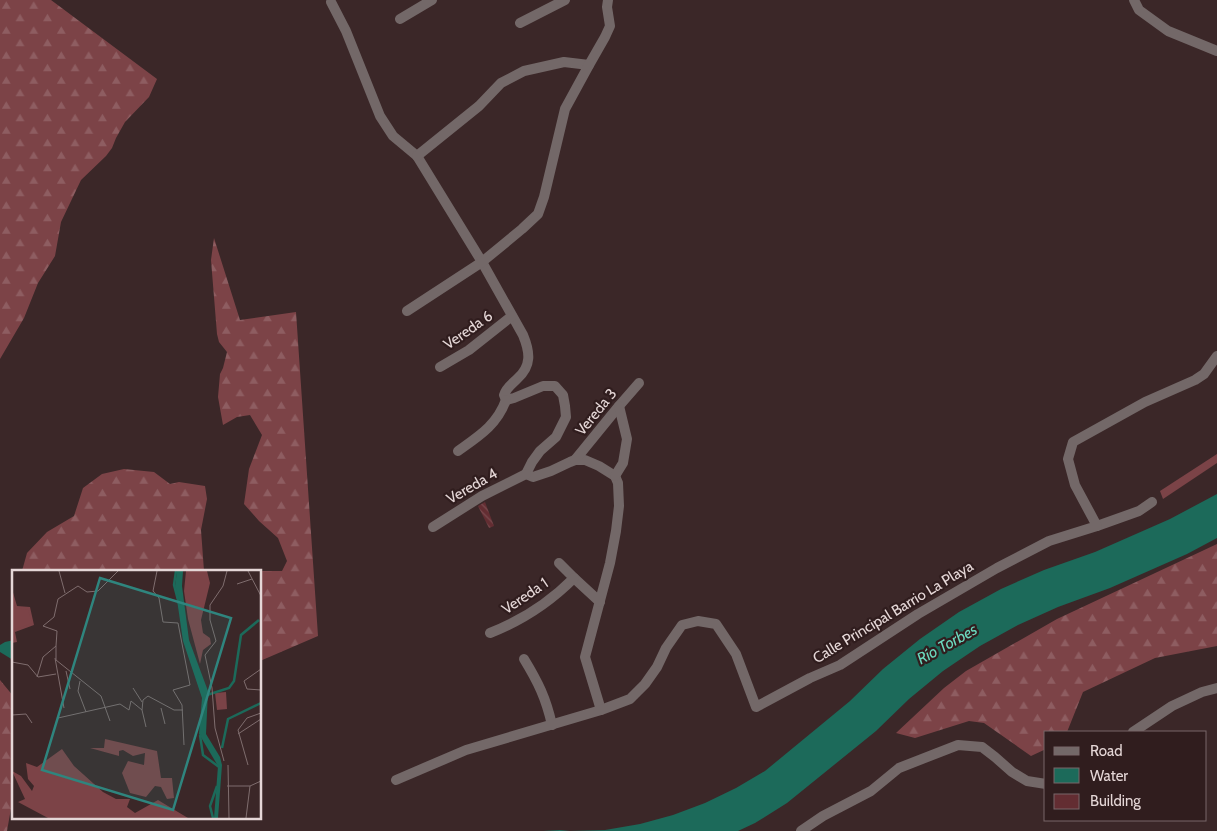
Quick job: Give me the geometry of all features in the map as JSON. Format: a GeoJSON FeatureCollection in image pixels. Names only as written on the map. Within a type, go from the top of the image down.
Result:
{"type":"FeatureCollection","features":[{"type":"Feature","properties":{"kind":"street"},"geometry":{"type":"LineString","coordinates":[[400,19],[432,0]]}},
{"type":"Feature","properties":{"kind":"street"},"geometry":{"type":"LineString","coordinates":[[520,23],[565,0]]}},
{"type":"Feature","properties":{"kind":"street"},"geometry":{"type":"LineString","coordinates":[[407,311],[482,262],[538,214],[566,109],[610,26],[607,7],[608,0]]}},
{"type":"Feature","properties":{"kind":"street"},"geometry":{"type":"LineString","coordinates":[[1134,0],[1139,10],[1168,31],[1217,51]]}},
{"type":"Feature","properties":{"kind":"street"},"geometry":{"type":"LineString","coordinates":[[331,2],[346,31],[380,116],[393,136],[417,156],[482,262],[528,346],[529,357],[526,367],[519,377],[506,389],[504,394],[506,400],[502,411],[484,432],[458,451]]}},
{"type":"Feature","properties":{"kind":"street"},"geometry":{"type":"LineString","coordinates":[[417,156],[479,106],[501,83],[524,71],[564,62],[589,65]]}},
{"type":"Feature","properties":{"kind":"street","name":"Vereda 6"},"geometry":{"type":"LineString","coordinates":[[440,367],[468,350],[512,316]]}},
{"type":"Feature","properties":{"kind":"street"},"geometry":{"type":"LineString","coordinates":[[1152,502],[1139,512],[1097,526],[1075,485],[1068,459],[1073,442],[1145,402],[1195,380],[1204,374],[1217,356]]}},
{"type":"Feature","properties":{"kind":"street","name":"Vereda 3"},"geometry":{"type":"LineString","coordinates":[[576,460],[639,384]]}},
{"type":"Feature","properties":{"kind":"street"},"geometry":{"type":"LineString","coordinates":[[506,400],[543,386],[555,386],[564,400],[566,417],[556,437],[540,451],[526,474],[533,477],[576,460],[585,460],[615,476],[618,482],[619,506],[616,531],[610,563],[585,658],[602,710]]}},
{"type":"Feature","properties":{"kind":"street"},"geometry":{"type":"LineString","coordinates":[[615,476],[623,463],[627,439],[619,406]]}},
{"type":"Feature","properties":{"kind":"street","name":"Vereda 4"},"geometry":{"type":"LineString","coordinates":[[433,527],[482,496],[526,474]]}},
{"type":"Feature","properties":{"kind":"street","name":"Calle Principal Barrio La Playa"},"geometry":{"type":"LineString","coordinates":[[396,780],[466,750],[602,710],[630,699],[645,684],[657,667],[666,648],[682,625],[698,621],[716,624],[736,654],[756,707],[810,678],[840,665],[918,614],[997,568],[1049,541],[1097,526]]}},
{"type":"Feature","properties":{"kind":"street","name":"Vereda 1"},"geometry":{"type":"LineString","coordinates":[[559,563],[600,602]]}},
{"type":"Feature","properties":{"kind":"street","name":"Vereda 1"},"geometry":{"type":"LineString","coordinates":[[490,633],[507,627],[527,616],[574,578]]}},
{"type":"Feature","properties":{"kind":"street"},"geometry":{"type":"LineString","coordinates":[[524,659],[542,690],[552,725]]}},
{"type":"Feature","properties":{"kind":"street"},"geometry":{"type":"LineString","coordinates":[[1134,731],[1172,706],[1202,692],[1217,688]]}},
{"type":"Feature","properties":{"kind":"street"},"geometry":{"type":"LineString","coordinates":[[801,831],[823,816],[871,791],[898,768],[958,745],[982,748],[1027,782],[1044,784]]}},
{"type":"Feature","properties":{"kind":"shaded area"},"geometry":{"type":"Polygon","coordinates":[[[1217,454],[1217,463],[1163,499],[1160,491],[1217,454]]]}},
{"type":"Feature","properties":{"kind":"green space"},"geometry":{"type":"Polygon","coordinates":[[[0,0],[51,0],[157,79],[149,97],[125,122],[106,156],[81,180],[61,222],[55,256],[38,283],[24,318],[0,359],[0,0]]]}},
{"type":"Feature","properties":{"kind":"green space"},"geometry":{"type":"Polygon","coordinates":[[[214,238],[240,320],[296,312],[318,636],[261,661],[261,571],[282,571],[287,561],[278,538],[244,504],[249,469],[262,435],[250,415],[237,417],[223,425],[218,397],[220,374],[227,352],[219,342],[217,334],[211,260],[214,238]]]}},
{"type":"Feature","properties":{"kind":"green space"},"geometry":{"type":"Polygon","coordinates":[[[124,469],[154,472],[170,484],[179,482],[205,486],[207,499],[201,530],[204,570],[22,570],[27,553],[47,532],[74,516],[83,488],[102,474],[124,469]]]}},
{"type":"Feature","properties":{"kind":"green space"},"geometry":{"type":"Polygon","coordinates":[[[1217,544],[1217,646],[1155,658],[1083,692],[1067,731],[1044,731],[1044,750],[1031,756],[984,723],[969,721],[915,738],[896,733],[944,688],[966,671],[1057,619],[1217,544]]]}},
{"type":"Feature","properties":{"kind":"green space"},"geometry":{"type":"Polygon","coordinates":[[[0,680],[12,695],[12,803],[7,831],[0,831],[0,680]]]}},
{"type":"Feature","properties":{"kind":"water","name":"Río Torbes"},"geometry":{"type":"Polygon","coordinates":[[[1217,494],[1217,538],[1187,554],[1110,588],[1058,607],[1018,625],[980,646],[943,671],[909,699],[876,731],[787,803],[755,823],[738,831],[570,831],[605,830],[640,824],[673,815],[705,803],[736,788],[765,771],[850,701],[883,669],[920,639],[959,612],[1001,589],[1044,570],[1095,552],[1170,519],[1217,494]]]}},
{"type":"Feature","properties":{"kind":"water"},"geometry":{"type":"Polygon","coordinates":[[[12,640],[12,659],[0,652],[0,645],[12,640]]]}},
{"type":"Feature","properties":{"kind":"building"},"geometry":{"type":"Polygon","coordinates":[[[485,502],[494,526],[489,528],[478,506],[485,502]]]}}]}
